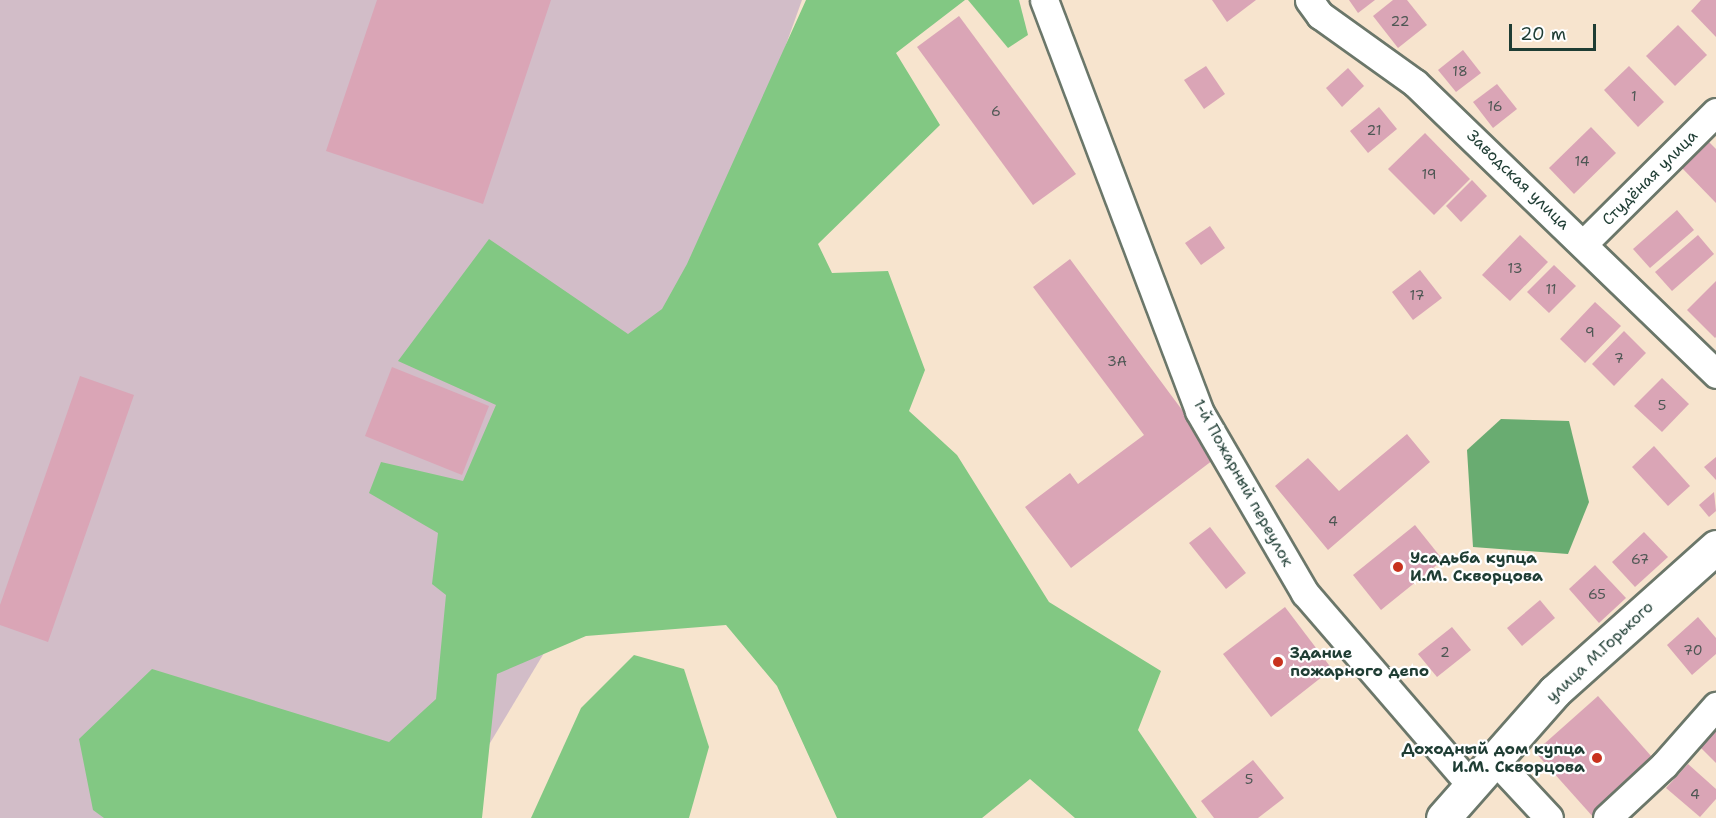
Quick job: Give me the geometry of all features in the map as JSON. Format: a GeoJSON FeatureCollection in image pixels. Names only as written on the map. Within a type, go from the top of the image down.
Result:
{"type":"FeatureCollection","features":[{"type":"Feature","properties":{"kind":"street","name":"1-й Пожарный переулок"},"geometry":{"type":"LineString","coordinates":[[1044,0],[1199,411],[1305,593],[1471,785]]}},
{"type":"Feature","properties":{"kind":"street","name":"Заводская улица"},"geometry":{"type":"LineString","coordinates":[[1309,0],[1320,15],[1415,82],[1584,243],[1716,374]]}},
{"type":"Feature","properties":{"kind":"street","name":"Студёная улица"},"geometry":{"type":"LineString","coordinates":[[1584,243],[1716,112]]}},
{"type":"Feature","properties":{"kind":"street","name":"улица М.Горького"},"geometry":{"type":"LineString","coordinates":[[1443,818],[1555,691],[1716,547]]}},
{"type":"Feature","properties":{"kind":"street"},"geometry":{"type":"LineString","coordinates":[[1607,818],[1665,765],[1716,706]]}},
{"type":"Feature","properties":{"kind":"street"},"geometry":{"type":"LineString","coordinates":[[1495,760],[1549,818]]}},
{"type":"Feature","properties":{"kind":"shaded area"},"geometry":{"type":"Polygon","coordinates":[[[0,0],[802,0],[604,553],[445,818],[0,818],[0,0]]]}},
{"type":"Feature","properties":{"kind":"green space"},"geometry":{"type":"Polygon","coordinates":[[[806,0],[965,0],[896,53],[940,125],[818,244],[832,273],[888,271],[925,370],[909,411],[957,455],[1049,602],[1161,671],[1138,730],[1197,818],[1075,818],[1030,779],[982,818],[837,818],[777,686],[726,625],[586,636],[497,674],[482,818],[104,818],[93,810],[79,739],[152,669],[389,742],[436,699],[446,595],[432,584],[438,533],[369,493],[381,462],[463,481],[496,405],[398,361],[489,239],[628,334],[662,309],[687,264],[806,0]]]}},
{"type":"Feature","properties":{"kind":"green space"},"geometry":{"type":"Polygon","coordinates":[[[968,0],[1019,0],[1028,35],[1008,48],[968,0]]]}},
{"type":"Feature","properties":{"kind":"green space"},"geometry":{"type":"Polygon","coordinates":[[[1501,419],[1569,421],[1589,502],[1568,554],[1473,547],[1467,450],[1501,419]]]}},
{"type":"Feature","properties":{"kind":"green space"},"geometry":{"type":"Polygon","coordinates":[[[634,655],[684,669],[709,747],[689,818],[531,818],[581,708],[634,655]]]}},
{"type":"Feature","properties":{"kind":"building"},"geometry":{"type":"Polygon","coordinates":[[[377,0],[551,0],[483,204],[326,151],[377,0]]]}},
{"type":"Feature","properties":{"kind":"building"},"geometry":{"type":"Polygon","coordinates":[[[1212,0],[1256,0],[1227,22],[1212,0]]]}},
{"type":"Feature","properties":{"kind":"building"},"geometry":{"type":"Polygon","coordinates":[[[1349,0],[1375,0],[1358,13],[1349,0]]]}},
{"type":"Feature","properties":{"kind":"building"},"geometry":{"type":"Polygon","coordinates":[[[1393,0],[1407,0],[1427,25],[1398,48],[1373,16],[1393,0]]]}},
{"type":"Feature","properties":{"kind":"building"},"geometry":{"type":"Polygon","coordinates":[[[1701,0],[1716,0],[1716,37],[1691,11],[1701,0]]]}},
{"type":"Feature","properties":{"kind":"building"},"geometry":{"type":"Polygon","coordinates":[[[959,16],[1076,174],[1033,205],[917,47],[959,16]]]}},
{"type":"Feature","properties":{"kind":"building"},"geometry":{"type":"Polygon","coordinates":[[[1678,25],[1707,55],[1675,86],[1646,56],[1678,25]]]}},
{"type":"Feature","properties":{"kind":"building"},"geometry":{"type":"Polygon","coordinates":[[[1463,50],[1481,73],[1456,92],[1438,70],[1463,50]]]}},
{"type":"Feature","properties":{"kind":"building"},"geometry":{"type":"Polygon","coordinates":[[[1206,66],[1225,94],[1204,109],[1184,80],[1206,66]]]}},
{"type":"Feature","properties":{"kind":"building"},"geometry":{"type":"Polygon","coordinates":[[[1629,66],[1664,102],[1638,127],[1604,90],[1629,66]]]}},
{"type":"Feature","properties":{"kind":"building"},"geometry":{"type":"Polygon","coordinates":[[[1348,68],[1364,86],[1342,107],[1326,88],[1348,68]]]}},
{"type":"Feature","properties":{"kind":"building"},"geometry":{"type":"Polygon","coordinates":[[[1497,84],[1517,109],[1493,128],[1473,102],[1497,84]]]}},
{"type":"Feature","properties":{"kind":"building"},"geometry":{"type":"Polygon","coordinates":[[[1379,107],[1397,129],[1368,153],[1350,131],[1379,107]]]}},
{"type":"Feature","properties":{"kind":"building"},"geometry":{"type":"Polygon","coordinates":[[[1591,127],[1616,153],[1574,194],[1549,168],[1591,127]]]}},
{"type":"Feature","properties":{"kind":"building"},"geometry":{"type":"Polygon","coordinates":[[[1425,133],[1470,179],[1434,215],[1388,169],[1425,133]]]}},
{"type":"Feature","properties":{"kind":"building"},"geometry":{"type":"Polygon","coordinates":[[[1709,142],[1716,149],[1716,203],[1682,168],[1709,142]]]}},
{"type":"Feature","properties":{"kind":"building"},"geometry":{"type":"Polygon","coordinates":[[[1472,180],[1487,196],[1461,222],[1446,206],[1472,180]]]}},
{"type":"Feature","properties":{"kind":"building"},"geometry":{"type":"Polygon","coordinates":[[[1677,210],[1694,230],[1650,268],[1633,249],[1677,210]]]}},
{"type":"Feature","properties":{"kind":"building"},"geometry":{"type":"Polygon","coordinates":[[[1210,226],[1225,248],[1201,265],[1185,243],[1210,226]]]}},
{"type":"Feature","properties":{"kind":"building"},"geometry":{"type":"Polygon","coordinates":[[[1520,235],[1548,262],[1510,301],[1482,275],[1520,235]]]}},
{"type":"Feature","properties":{"kind":"building"},"geometry":{"type":"Polygon","coordinates":[[[1698,235],[1714,254],[1672,291],[1655,272],[1698,235]]]}},
{"type":"Feature","properties":{"kind":"building"},"geometry":{"type":"Polygon","coordinates":[[[1070,259],[1217,457],[1071,568],[1025,507],[1070,473],[1078,484],[1144,435],[1033,287],[1070,259]]]}},
{"type":"Feature","properties":{"kind":"building"},"geometry":{"type":"Polygon","coordinates":[[[1554,265],[1576,286],[1549,313],[1527,292],[1554,265]]]}},
{"type":"Feature","properties":{"kind":"building"},"geometry":{"type":"Polygon","coordinates":[[[1420,270],[1442,298],[1413,320],[1392,292],[1420,270]]]}},
{"type":"Feature","properties":{"kind":"building"},"geometry":{"type":"Polygon","coordinates":[[[1716,281],[1716,337],[1715,338],[1687,310],[1716,281]]]}},
{"type":"Feature","properties":{"kind":"building"},"geometry":{"type":"Polygon","coordinates":[[[1595,302],[1621,326],[1585,363],[1560,339],[1595,302]]]}},
{"type":"Feature","properties":{"kind":"building"},"geometry":{"type":"Polygon","coordinates":[[[1624,331],[1646,353],[1614,386],[1592,364],[1624,331]]]}},
{"type":"Feature","properties":{"kind":"building"},"geometry":{"type":"Polygon","coordinates":[[[392,367],[489,406],[462,475],[365,436],[392,367]]]}},
{"type":"Feature","properties":{"kind":"building"},"geometry":{"type":"Polygon","coordinates":[[[80,376],[134,395],[48,642],[0,625],[0,605],[80,376]]]}},
{"type":"Feature","properties":{"kind":"building"},"geometry":{"type":"Polygon","coordinates":[[[1662,378],[1689,404],[1662,432],[1634,406],[1662,378]]]}},
{"type":"Feature","properties":{"kind":"building"},"geometry":{"type":"Polygon","coordinates":[[[1407,434],[1430,462],[1328,550],[1275,486],[1308,458],[1339,491],[1407,434]]]}},
{"type":"Feature","properties":{"kind":"building"},"geometry":{"type":"Polygon","coordinates":[[[1654,446],[1690,486],[1668,506],[1632,467],[1654,446]]]}},
{"type":"Feature","properties":{"kind":"building"},"geometry":{"type":"Polygon","coordinates":[[[1716,457],[1716,480],[1704,467],[1716,457]]]}},
{"type":"Feature","properties":{"kind":"building"},"geometry":{"type":"Polygon","coordinates":[[[1714,492],[1716,511],[1709,517],[1699,505],[1714,492]]]}},
{"type":"Feature","properties":{"kind":"building","name":"Усадьба купца И.М. Скворцова"},"geometry":{"type":"Polygon","coordinates":[[[1415,525],[1443,560],[1381,610],[1353,575],[1415,525]]]}},
{"type":"Feature","properties":{"kind":"building"},"geometry":{"type":"Polygon","coordinates":[[[1210,527],[1246,573],[1226,589],[1189,543],[1210,527]]]}},
{"type":"Feature","properties":{"kind":"building"},"geometry":{"type":"Polygon","coordinates":[[[1644,532],[1668,557],[1635,587],[1612,562],[1644,532]]]}},
{"type":"Feature","properties":{"kind":"building"},"geometry":{"type":"Polygon","coordinates":[[[1595,565],[1626,598],[1599,623],[1569,589],[1595,565]]]}},
{"type":"Feature","properties":{"kind":"building"},"geometry":{"type":"Polygon","coordinates":[[[1540,600],[1555,618],[1522,646],[1507,628],[1540,600]]]}},
{"type":"Feature","properties":{"kind":"building","name":"Здание пожарного депо"},"geometry":{"type":"Polygon","coordinates":[[[1285,607],[1332,669],[1271,717],[1223,654],[1285,607]]]}},
{"type":"Feature","properties":{"kind":"building"},"geometry":{"type":"Polygon","coordinates":[[[1698,617],[1716,638],[1716,654],[1692,675],[1667,645],[1698,617]]]}},
{"type":"Feature","properties":{"kind":"building"},"geometry":{"type":"Polygon","coordinates":[[[1452,627],[1471,650],[1437,677],[1418,654],[1452,627]]]}},
{"type":"Feature","properties":{"kind":"building","name":"Доходный дом купца И.М. Скворцова"},"geometry":{"type":"Polygon","coordinates":[[[1598,696],[1659,765],[1599,818],[1594,818],[1535,752],[1598,696]]]}},
{"type":"Feature","properties":{"kind":"building"},"geometry":{"type":"Polygon","coordinates":[[[1716,729],[1716,763],[1699,746],[1716,729]]]}},
{"type":"Feature","properties":{"kind":"building"},"geometry":{"type":"Polygon","coordinates":[[[1253,760],[1284,798],[1258,818],[1214,818],[1201,801],[1253,760]]]}},
{"type":"Feature","properties":{"kind":"building"},"geometry":{"type":"Polygon","coordinates":[[[1688,764],[1716,789],[1716,799],[1700,817],[1666,788],[1688,764]]]}},
{"type":"Feature","properties":{"kind":"place","name":"Усадьба купца И.М. Скворцова"},"geometry":{"type":"Point","coordinates":[1398,567]}},
{"type":"Feature","properties":{"kind":"place","name":"Здание пожарного депо"},"geometry":{"type":"Point","coordinates":[1278,662]}},
{"type":"Feature","properties":{"kind":"place","name":"Доходный дом купца И.М. Скворцова"},"geometry":{"type":"Point","coordinates":[1597,758]}}]}
